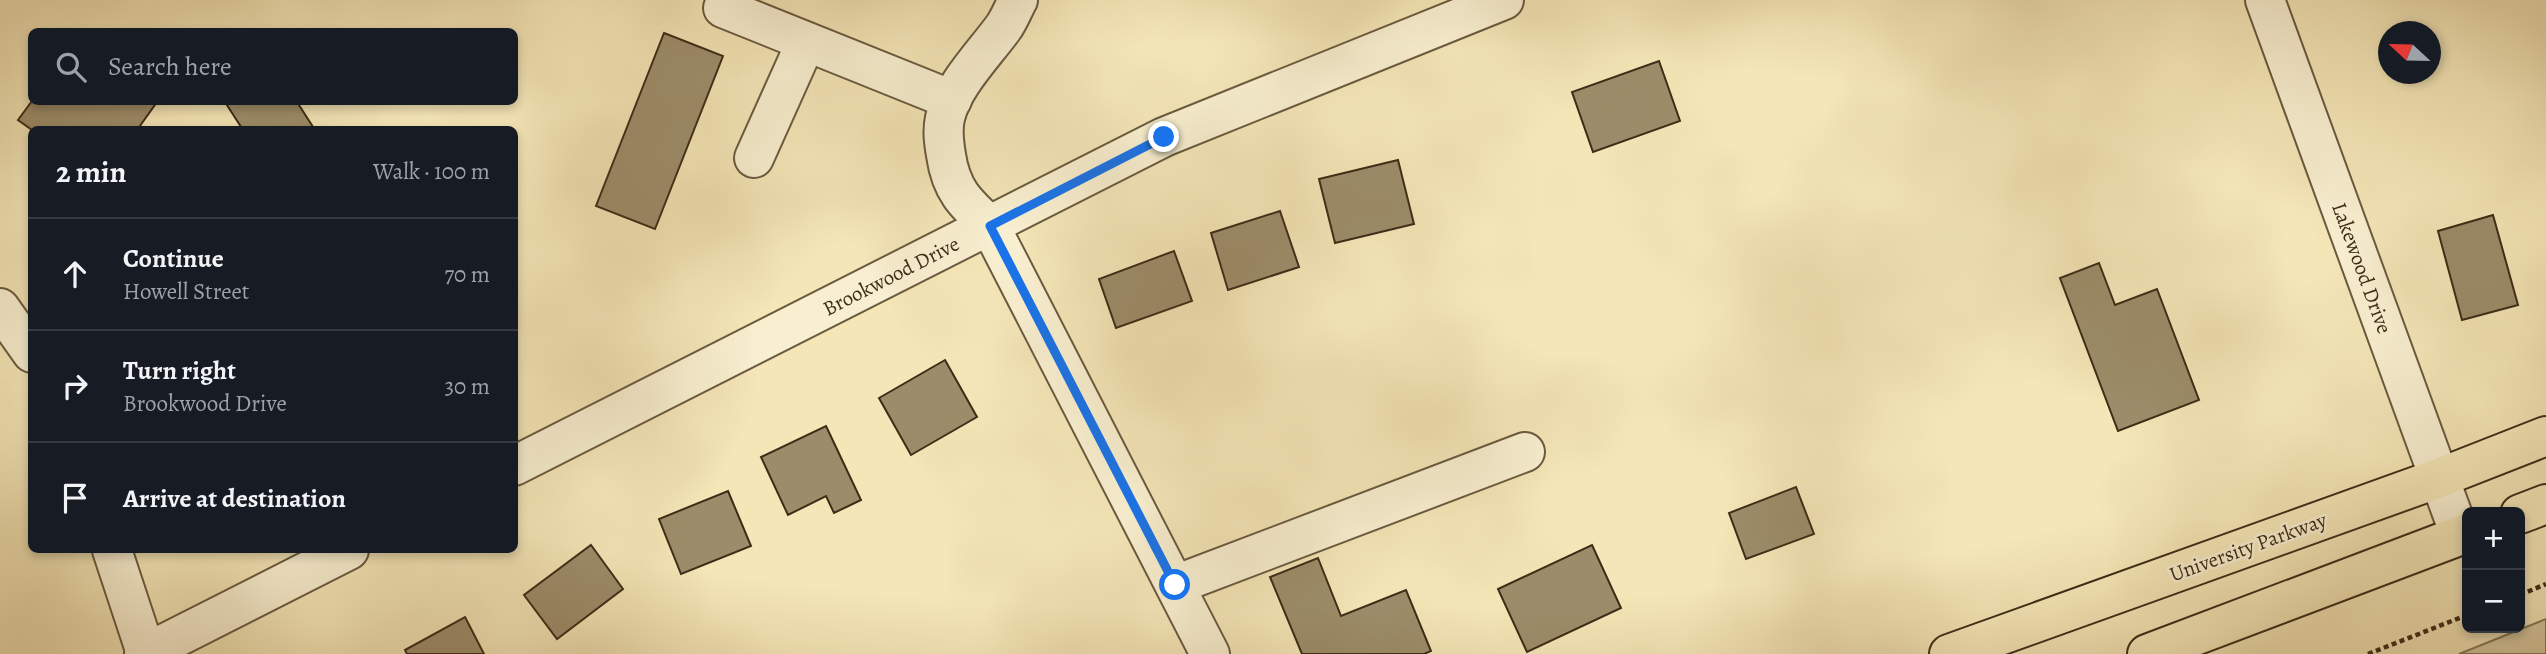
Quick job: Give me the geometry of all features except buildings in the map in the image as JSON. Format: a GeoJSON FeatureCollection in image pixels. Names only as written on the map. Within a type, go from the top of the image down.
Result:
{"type":"FeatureCollection","features":[{"type":"Feature","properties":{"kind":"main road","name":"University Parkway"},"geometry":{"type":"LineString","coordinates":[[1949,654],[2439,478],[2546,436]]}},
{"type":"Feature","properties":{"kind":"main road"},"geometry":{"type":"LineString","coordinates":[[2525,512],[2546,504]]}},
{"type":"Feature","properties":{"kind":"main road"},"geometry":{"type":"LineString","coordinates":[[2147,654],[2462,534]]}},
{"type":"Feature","properties":{"kind":"street"},"geometry":{"type":"LineString","coordinates":[[1018,0],[1004,27],[981,54],[952,100],[945,116],[943,134],[948,170],[963,202],[990,226],[1210,654]]}},
{"type":"Feature","properties":{"kind":"street","name":"Brookwood Drive"},"geometry":{"type":"LineString","coordinates":[[518,464],[1164,137],[1504,0]]}},
{"type":"Feature","properties":{"kind":"street","name":"Lakewood Drive"},"geometry":{"type":"LineString","coordinates":[[2264,0],[2439,478],[2462,532]]}},
{"type":"Feature","properties":{"kind":"street"},"geometry":{"type":"LineString","coordinates":[[723,8],[952,100]]}},
{"type":"Feature","properties":{"kind":"street"},"geometry":{"type":"LineString","coordinates":[[754,159],[806,41]]}},
{"type":"Feature","properties":{"kind":"street"},"geometry":{"type":"LineString","coordinates":[[0,308],[28,347]]}},
{"type":"Feature","properties":{"kind":"street"},"geometry":{"type":"LineString","coordinates":[[1175,585],[1525,452]]}},
{"type":"Feature","properties":{"kind":"street"},"geometry":{"type":"LineString","coordinates":[[112,553],[145,653],[343,553]]}},
{"type":"Feature","properties":{"kind":"path"},"geometry":{"type":"LineString","coordinates":[[2525,593],[2546,584]]}},
{"type":"Feature","properties":{"kind":"path"},"geometry":{"type":"LineString","coordinates":[[2368,654],[2462,617]]}},
{"type":"Feature","properties":{"kind":"shaded area"},"geometry":{"type":"Polygon","coordinates":[[[2546,619],[2546,654],[2459,654],[2511,633],[2525,633],[2525,627],[2546,619]]]}},
{"type":"Feature","properties":{"kind":"route"},"geometry":{"type":"LineString","coordinates":[[1164,137],[990,226],[1175,585]]}}]}
